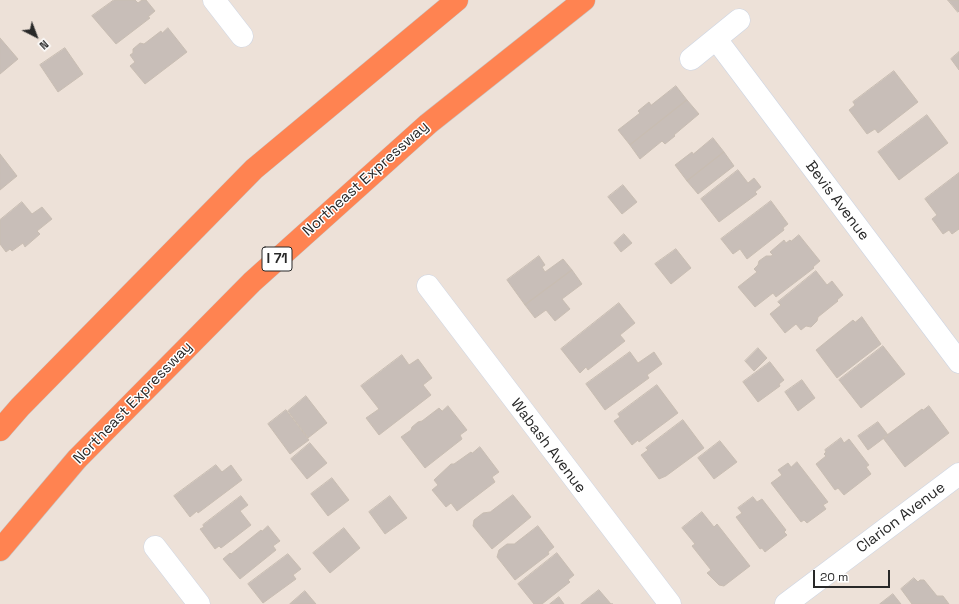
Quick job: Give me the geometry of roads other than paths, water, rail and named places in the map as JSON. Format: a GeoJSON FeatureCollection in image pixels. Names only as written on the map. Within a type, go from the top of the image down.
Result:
{"type":"FeatureCollection","features":[{"type":"Feature","properties":{"kind":"highway"},"geometry":{"type":"LineString","coordinates":[[0,430],[20,407],[254,170],[457,0]]}},
{"type":"Feature","properties":{"kind":"highway","name":"Northeast Expressway"},"geometry":{"type":"LineString","coordinates":[[0,550],[77,459],[252,282],[428,124],[584,0]]}},
{"type":"Feature","properties":{"kind":"street"},"geometry":{"type":"LineString","coordinates":[[214,0],[242,36]]}},
{"type":"Feature","properties":{"kind":"street"},"geometry":{"type":"LineString","coordinates":[[691,59],[739,20]]}},
{"type":"Feature","properties":{"kind":"street","name":"Bevis Avenue"},"geometry":{"type":"LineString","coordinates":[[716,39],[959,362]]}},
{"type":"Feature","properties":{"kind":"street","name":"Wabash Avenue"},"geometry":{"type":"LineString","coordinates":[[428,286],[670,604]]}},
{"type":"Feature","properties":{"kind":"street","name":"Clarion Avenue"},"geometry":{"type":"LineString","coordinates":[[786,604],[959,474]]}},
{"type":"Feature","properties":{"kind":"street"},"geometry":{"type":"LineString","coordinates":[[156,547],[199,604]]}}]}
